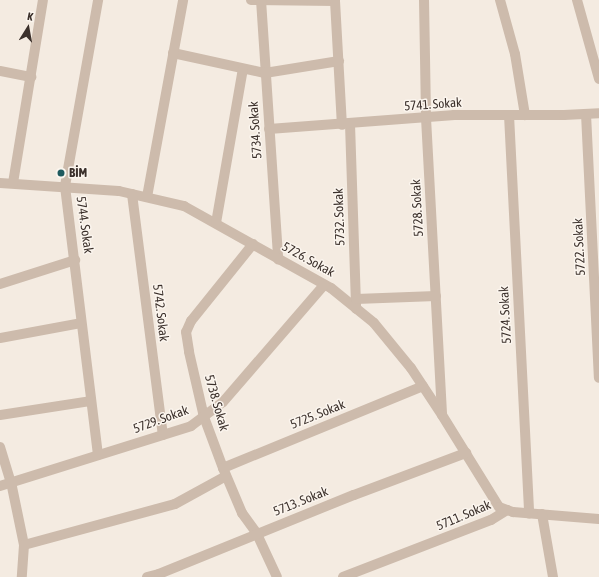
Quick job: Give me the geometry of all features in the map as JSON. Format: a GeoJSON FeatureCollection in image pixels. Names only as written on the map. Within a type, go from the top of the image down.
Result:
{"type":"FeatureCollection","features":[{"type":"Feature","properties":{"kind":"street"},"geometry":{"type":"LineString","coordinates":[[13,184],[44,0]]}},
{"type":"Feature","properties":{"kind":"street","name":"5744. Sokak"},"geometry":{"type":"LineString","coordinates":[[98,0],[65,186],[75,260],[90,401],[98,455]]}},
{"type":"Feature","properties":{"kind":"street"},"geometry":{"type":"LineString","coordinates":[[147,197],[183,0]]}},
{"type":"Feature","properties":{"kind":"street","name":"5732. Sokak"},"geometry":{"type":"LineString","coordinates":[[257,0],[335,1],[338,62],[346,124],[356,304]]}},
{"type":"Feature","properties":{"kind":"street","name":"5734. Sokak"},"geometry":{"type":"LineString","coordinates":[[257,0],[265,73],[278,259]]}},
{"type":"Feature","properties":{"kind":"street","name":"5728. Sokak"},"geometry":{"type":"LineString","coordinates":[[424,0],[426,118],[442,415]]}},
{"type":"Feature","properties":{"kind":"street"},"geometry":{"type":"LineString","coordinates":[[500,0],[515,54],[525,115]]}},
{"type":"Feature","properties":{"kind":"street"},"geometry":{"type":"LineString","coordinates":[[578,0],[599,79]]}},
{"type":"Feature","properties":{"kind":"street"},"geometry":{"type":"LineString","coordinates":[[173,53],[265,73],[338,62]]}},
{"type":"Feature","properties":{"kind":"street"},"geometry":{"type":"LineString","coordinates":[[216,223],[243,69]]}},
{"type":"Feature","properties":{"kind":"street"},"geometry":{"type":"LineString","coordinates":[[0,71],[31,77]]}},
{"type":"Feature","properties":{"kind":"street","name":"5741. Sokak"},"geometry":{"type":"LineString","coordinates":[[269,129],[454,115],[599,113]]}},
{"type":"Feature","properties":{"kind":"street","name":"5722. Sokak"},"geometry":{"type":"LineString","coordinates":[[586,114],[599,378]]}},
{"type":"Feature","properties":{"kind":"street","name":"5724. Sokak"},"geometry":{"type":"LineString","coordinates":[[509,115],[529,513]]}},
{"type":"Feature","properties":{"kind":"street","name":"5726. Sokak"},"geometry":{"type":"LineString","coordinates":[[0,183],[65,186],[132,194],[184,206],[356,304],[374,323],[411,368],[499,507],[507,510]]}},
{"type":"Feature","properties":{"kind":"street","name":"5742. Sokak"},"geometry":{"type":"LineString","coordinates":[[132,194],[163,435]]}},
{"type":"Feature","properties":{"kind":"street","name":"5738. Sokak"},"geometry":{"type":"LineString","coordinates":[[253,244],[191,321],[186,332],[189,352],[204,417],[224,472],[242,513],[257,534],[276,577]]}},
{"type":"Feature","properties":{"kind":"street"},"geometry":{"type":"LineString","coordinates":[[0,284],[75,260]]}},
{"type":"Feature","properties":{"kind":"street","name":"5729. Sokak"},"geometry":{"type":"LineString","coordinates":[[0,486],[191,426],[223,402],[324,285]]}},
{"type":"Feature","properties":{"kind":"street"},"geometry":{"type":"LineString","coordinates":[[356,304],[436,296]]}},
{"type":"Feature","properties":{"kind":"street"},"geometry":{"type":"LineString","coordinates":[[0,338],[81,323]]}},
{"type":"Feature","properties":{"kind":"street","name":"5725. Sokak"},"geometry":{"type":"LineString","coordinates":[[24,545],[175,504],[224,472],[423,386]]}},
{"type":"Feature","properties":{"kind":"street"},"geometry":{"type":"LineString","coordinates":[[0,415],[90,401]]}},
{"type":"Feature","properties":{"kind":"street"},"geometry":{"type":"LineString","coordinates":[[0,447],[11,482],[24,545],[22,577]]}},
{"type":"Feature","properties":{"kind":"street","name":"5713. Sokak"},"geometry":{"type":"LineString","coordinates":[[147,577],[159,574],[354,495],[466,453]]}},
{"type":"Feature","properties":{"kind":"street","name":"5711. Sokak"},"geometry":{"type":"LineString","coordinates":[[343,577],[491,520],[507,510],[599,518]]}},
{"type":"Feature","properties":{"kind":"street"},"geometry":{"type":"LineString","coordinates":[[542,514],[553,577]]}},
{"type":"Feature","properties":{"kind":"place","name":"BİM"},"geometry":{"type":"Point","coordinates":[61,173]}}]}
